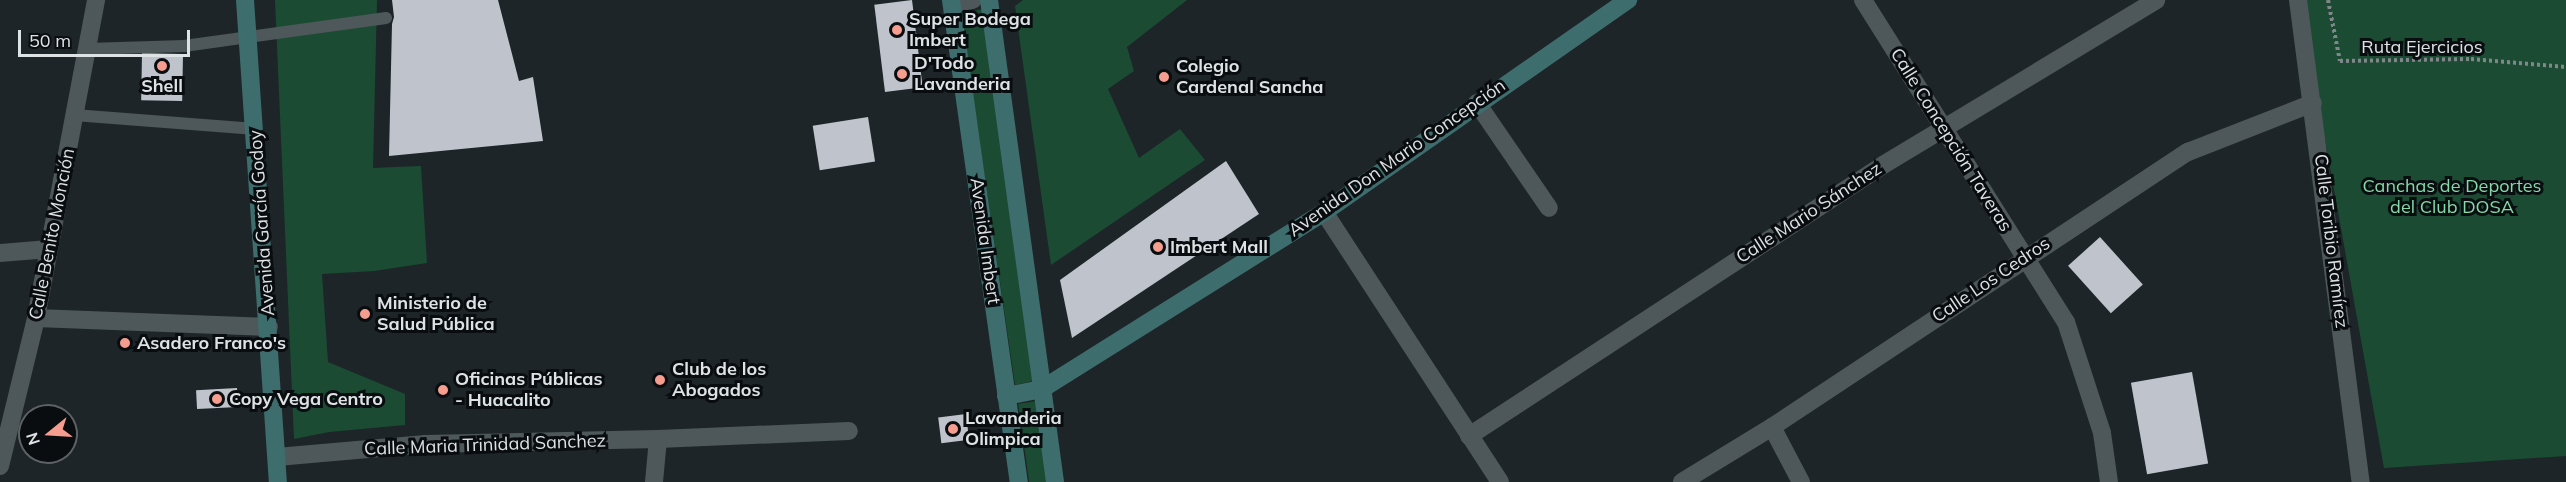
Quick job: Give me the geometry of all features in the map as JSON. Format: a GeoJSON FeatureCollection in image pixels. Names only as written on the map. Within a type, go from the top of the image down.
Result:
{"type":"FeatureCollection","features":[{"type":"Feature","properties":{"kind":"main road","name":"Avenida García Godoy"},"geometry":{"type":"LineString","coordinates":[[245,0],[278,482]]}},
{"type":"Feature","properties":{"kind":"main road","name":"Avenida Imbert"},"geometry":{"type":"LineString","coordinates":[[989,0],[1055,482]]}},
{"type":"Feature","properties":{"kind":"main road","name":"Avenida Don Mario Concepción"},"geometry":{"type":"LineString","coordinates":[[1006,396],[1042,389],[1324,212],[1477,103],[1628,0]]}},
{"type":"Feature","properties":{"kind":"main road","name":"Avenida Imbert"},"geometry":{"type":"LineString","coordinates":[[951,2],[1019,482]]}},
{"type":"Feature","properties":{"kind":"street","name":"Calle Benito Monción"},"geometry":{"type":"LineString","coordinates":[[0,466],[36,318],[96,0]]}},
{"type":"Feature","properties":{"kind":"street"},"geometry":{"type":"LineString","coordinates":[[951,2],[973,0]]}},
{"type":"Feature","properties":{"kind":"street","name":"Calle Concepción Taveras"},"geometry":{"type":"LineString","coordinates":[[1863,0],[2066,322],[2102,433],[2109,482]]}},
{"type":"Feature","properties":{"kind":"street","name":"Calle Mario Sánchez"},"geometry":{"type":"LineString","coordinates":[[1469,436],[1944,128],[2156,0]]}},
{"type":"Feature","properties":{"kind":"street","name":"Calle Toribio Ramírez"},"geometry":{"type":"LineString","coordinates":[[2298,0],[2361,482]]}},
{"type":"Feature","properties":{"kind":"street"},"geometry":{"type":"LineString","coordinates":[[1477,103],[1549,208]]}},
{"type":"Feature","properties":{"kind":"street","name":"Calle Los Cedros"},"geometry":{"type":"LineString","coordinates":[[1682,482],[1772,427],[2024,258],[2188,152],[2313,103]]}},
{"type":"Feature","properties":{"kind":"street"},"geometry":{"type":"LineString","coordinates":[[1324,212],[1500,482]]}},
{"type":"Feature","properties":{"kind":"street"},"geometry":{"type":"LineString","coordinates":[[0,253],[49,249]]}},
{"type":"Feature","properties":{"kind":"street"},"geometry":{"type":"LineString","coordinates":[[36,318],[269,327]]}},
{"type":"Feature","properties":{"kind":"street"},"geometry":{"type":"LineString","coordinates":[[1772,427],[1801,482]]}},
{"type":"Feature","properties":{"kind":"street","name":"Calle Maria Trinidad Sanchez"},"geometry":{"type":"LineString","coordinates":[[277,457],[425,444],[658,439],[849,431]]}},
{"type":"Feature","properties":{"kind":"street"},"geometry":{"type":"LineString","coordinates":[[654,482],[658,439]]}},
{"type":"Feature","properties":{"kind":"lane"},"geometry":{"type":"LineString","coordinates":[[87,49],[184,46],[225,42],[248,36],[386,18]]}},
{"type":"Feature","properties":{"kind":"lane"},"geometry":{"type":"LineString","coordinates":[[74,116],[255,129]]}},
{"type":"Feature","properties":{"kind":"path","name":"Ruta Ejercicios"},"geometry":{"type":"LineString","coordinates":[[2328,0],[2340,61],[2471,59],[2566,67]]}},
{"type":"Feature","properties":{"kind":"green space"},"geometry":{"type":"Polygon","coordinates":[[[275,0],[377,0],[373,168],[421,166],[427,263],[374,271],[322,274],[328,362],[405,394],[405,425],[329,432],[294,439],[275,0]]]}},
{"type":"Feature","properties":{"kind":"green space"},"geometry":{"type":"Polygon","coordinates":[[[1023,0],[1187,0],[1127,47],[1134,71],[1108,89],[1139,158],[1180,129],[1205,160],[1051,265],[1015,6],[1023,0]]]}},
{"type":"Feature","properties":{"kind":"green space","name":"Canchas de Deportes del Club DOSA"},"geometry":{"type":"Polygon","coordinates":[[[2300,0],[2566,0],[2566,456],[2384,468],[2300,0]]]}},
{"type":"Feature","properties":{"kind":"green space"},"geometry":{"type":"Polygon","coordinates":[[[983,9],[1033,381],[1015,385],[961,13],[983,9]]]}},
{"type":"Feature","properties":{"kind":"green space"},"geometry":{"type":"Polygon","coordinates":[[[1038,401],[1049,482],[1029,482],[1018,404],[1038,401]]]}},
{"type":"Feature","properties":{"kind":"building"},"geometry":{"type":"Polygon","coordinates":[[[392,0],[498,0],[519,81],[533,77],[543,141],[389,156],[394,17],[392,0]]]}},
{"type":"Feature","properties":{"kind":"building","name":"Super Bodega Imbert"},"geometry":{"type":"Polygon","coordinates":[[[912,0],[923,87],[885,92],[874,5],[912,0]]]}},
{"type":"Feature","properties":{"kind":"building","name":"Shell"},"geometry":{"type":"Polygon","coordinates":[[[142,53],[183,54],[182,101],[141,100],[142,53]]]}},
{"type":"Feature","properties":{"kind":"building"},"geometry":{"type":"Polygon","coordinates":[[[868,117],[875,161],[820,170],[813,126],[868,117]]]}},
{"type":"Feature","properties":{"kind":"building","name":"Imbert Mall"},"geometry":{"type":"Polygon","coordinates":[[[1226,161],[1259,214],[1072,338],[1060,280],[1226,161]]]}},
{"type":"Feature","properties":{"kind":"building"},"geometry":{"type":"Polygon","coordinates":[[[2100,237],[2143,285],[2111,313],[2068,266],[2100,237]]]}},
{"type":"Feature","properties":{"kind":"building"},"geometry":{"type":"Polygon","coordinates":[[[2192,372],[2208,464],[2147,474],[2131,383],[2192,372]]]}},
{"type":"Feature","properties":{"kind":"building","name":"Copy Vega Centro"},"geometry":{"type":"Polygon","coordinates":[[[237,388],[238,407],[197,409],[196,390],[237,388]]]}},
{"type":"Feature","properties":{"kind":"building","name":"Lavanderia Olimpica"},"geometry":{"type":"Polygon","coordinates":[[[966,414],[969,440],[941,443],[938,417],[966,414]]]}},
{"type":"Feature","properties":{"kind":"place","name":"Super Bodega Imbert"},"geometry":{"type":"Point","coordinates":[897,30]}},
{"type":"Feature","properties":{"kind":"place","name":"Shell"},"geometry":{"type":"Point","coordinates":[162,66]}},
{"type":"Feature","properties":{"kind":"place","name":"D'Todo Lavanderia"},"geometry":{"type":"Point","coordinates":[902,74]}},
{"type":"Feature","properties":{"kind":"place","name":"Colegio Cardenal Sancha"},"geometry":{"type":"Point","coordinates":[1164,77]}},
{"type":"Feature","properties":{"kind":"place","name":"Imbert Mall"},"geometry":{"type":"Point","coordinates":[1158,247]}},
{"type":"Feature","properties":{"kind":"place","name":"Ministerio de Salud Pública"},"geometry":{"type":"Point","coordinates":[365,314]}},
{"type":"Feature","properties":{"kind":"place","name":"Asadero Franco's"},"geometry":{"type":"Point","coordinates":[125,343]}},
{"type":"Feature","properties":{"kind":"place","name":"Club de los Abogados"},"geometry":{"type":"Point","coordinates":[660,380]}},
{"type":"Feature","properties":{"kind":"place","name":"Oficinas Públicas - Huacalito"},"geometry":{"type":"Point","coordinates":[443,390]}},
{"type":"Feature","properties":{"kind":"place","name":"Copy Vega Centro"},"geometry":{"type":"Point","coordinates":[217,399]}},
{"type":"Feature","properties":{"kind":"place","name":"Lavanderia Olimpica"},"geometry":{"type":"Point","coordinates":[953,429]}}]}
